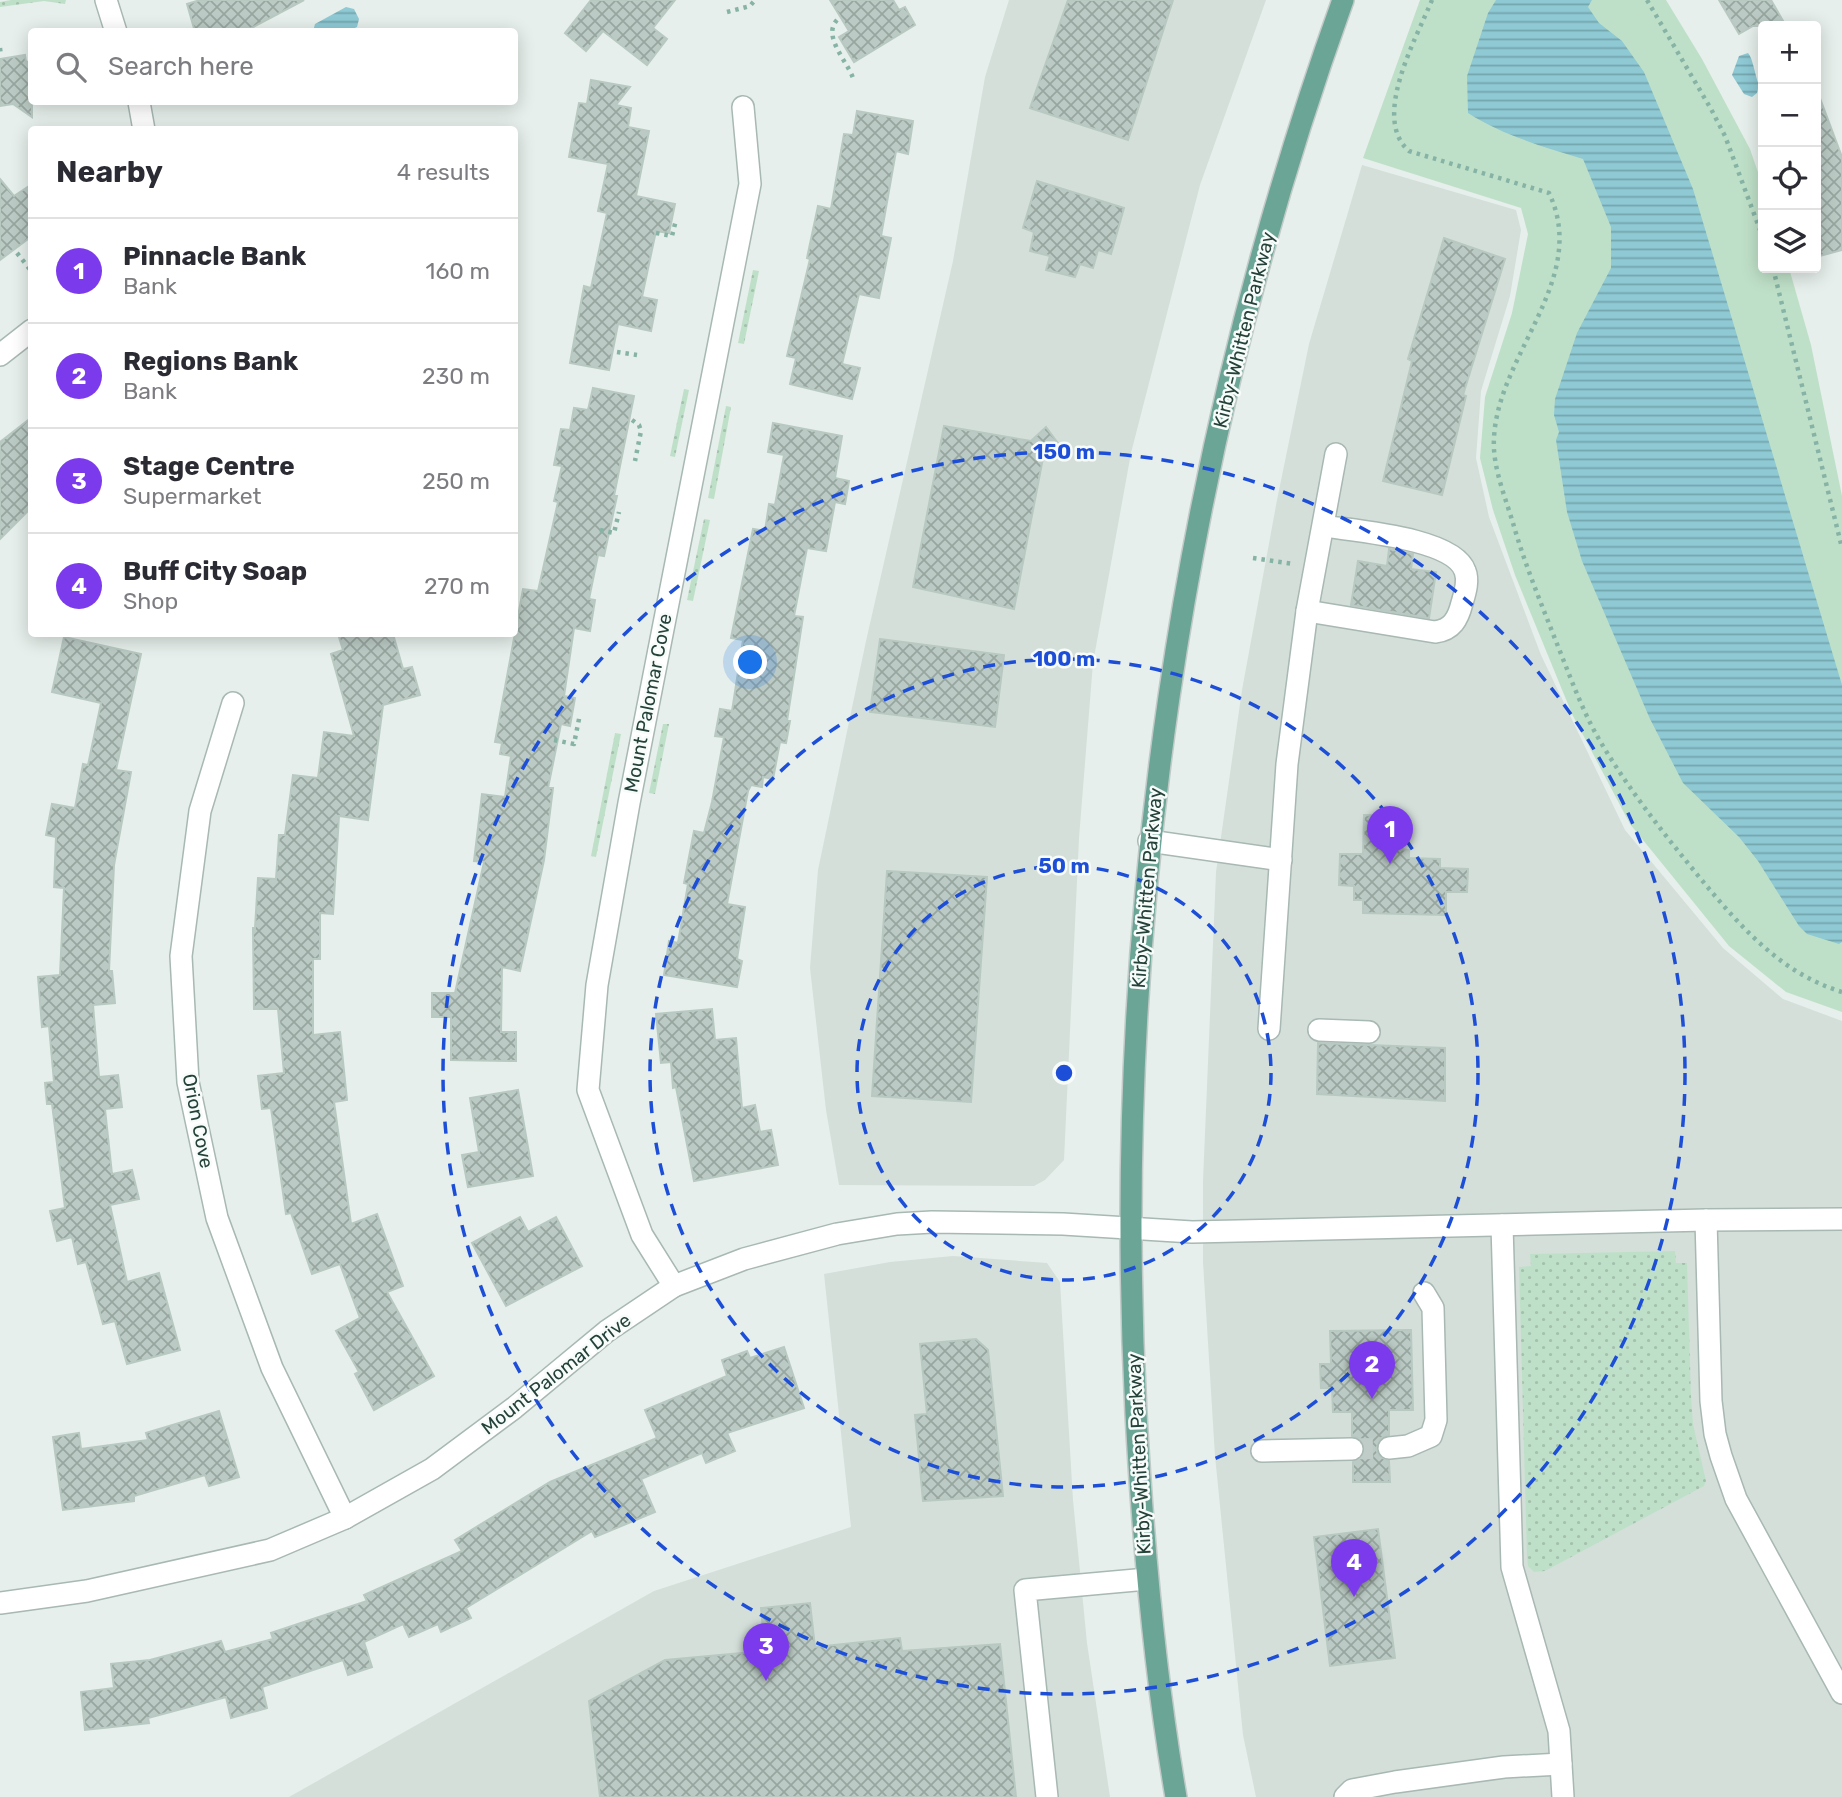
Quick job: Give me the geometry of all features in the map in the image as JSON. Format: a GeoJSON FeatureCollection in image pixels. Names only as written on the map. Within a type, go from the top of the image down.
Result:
{"type":"FeatureCollection","features":[{"type":"Feature","properties":{"kind":"main road","name":"Kirby-Whitten Parkway"},"geometry":{"type":"LineString","coordinates":[[1176,1797],[1147,1579],[1135,1382],[1130,1227],[1136,1010],[1149,841],[1172,674],[1220,419],[1248,303],[1304,110],[1343,0]]}},
{"type":"Feature","properties":{"kind":"street"},"geometry":{"type":"LineString","coordinates":[[106,0],[115,28]]}},
{"type":"Feature","properties":{"kind":"street"},"geometry":{"type":"LineString","coordinates":[[140,105],[143,126]]}},
{"type":"Feature","properties":{"kind":"street","name":"Mount Palomar Cove"},"geometry":{"type":"LineString","coordinates":[[674,1286],[642,1235],[588,1090],[597,985],[629,803],[750,184],[743,107]]}},
{"type":"Feature","properties":{"kind":"street"},"geometry":{"type":"LineString","coordinates":[[0,355],[28,333]]}},
{"type":"Feature","properties":{"kind":"street"},"geometry":{"type":"LineString","coordinates":[[1269,1029],[1287,764],[1307,611],[1336,454]]}},
{"type":"Feature","properties":{"kind":"street"},"geometry":{"type":"LineString","coordinates":[[1307,611],[1435,632],[1445,631],[1455,622],[1466,586],[1465,569],[1451,553],[1419,541],[1324,526]]}},
{"type":"Feature","properties":{"kind":"street","name":"Orion Cove"},"geometry":{"type":"LineString","coordinates":[[233,703],[200,811],[181,956],[188,1082],[217,1218],[272,1368],[345,1518]]}},
{"type":"Feature","properties":{"kind":"street"},"geometry":{"type":"LineString","coordinates":[[1149,841],[1281,860]]}},
{"type":"Feature","properties":{"kind":"street"},"geometry":{"type":"LineString","coordinates":[[1319,1030],[1369,1032]]}},
{"type":"Feature","properties":{"kind":"street","name":"Mount Palomar Drive"},"geometry":{"type":"LineString","coordinates":[[0,1603],[87,1591],[270,1550],[345,1518],[432,1469],[514,1408],[607,1331],[674,1286],[744,1259],[793,1244],[897,1224],[993,1221],[1192,1232],[1842,1219]]}},
{"type":"Feature","properties":{"kind":"street"},"geometry":{"type":"LineString","coordinates":[[1706,1220],[1711,1401],[1721,1457],[1736,1499],[1842,1693]]}},
{"type":"Feature","properties":{"kind":"street"},"geometry":{"type":"LineString","coordinates":[[1503,1225],[1512,1567],[1559,1731],[1563,1797]]}},
{"type":"Feature","properties":{"kind":"street"},"geometry":{"type":"LineString","coordinates":[[1389,1448],[1408,1446],[1431,1436],[1436,1420],[1433,1308],[1424,1293]]}},
{"type":"Feature","properties":{"kind":"street"},"geometry":{"type":"LineString","coordinates":[[1262,1451],[1353,1449]]}},
{"type":"Feature","properties":{"kind":"street"},"geometry":{"type":"LineString","coordinates":[[1047,1797],[1026,1590],[1147,1579]]}},
{"type":"Feature","properties":{"kind":"street"},"geometry":{"type":"LineString","coordinates":[[1345,1797],[1352,1790],[1395,1782],[1504,1767],[1561,1764]]}},
{"type":"Feature","properties":{"kind":"path"},"geometry":{"type":"LineString","coordinates":[[727,12],[750,6],[755,0]]}},
{"type":"Feature","properties":{"kind":"path"},"geometry":{"type":"LineString","coordinates":[[1432,0],[1400,78],[1393,120],[1399,142],[1409,151],[1549,193],[1558,211],[1561,229],[1556,267],[1548,293],[1497,410],[1493,442],[1497,468],[1526,565],[1579,699],[1598,739],[1623,778],[1657,827],[1721,904],[1756,942],[1787,966],[1818,983],[1842,992]]}},
{"type":"Feature","properties":{"kind":"path"},"geometry":{"type":"LineString","coordinates":[[1647,0],[1720,127],[1758,220]]}},
{"type":"Feature","properties":{"kind":"path"},"geometry":{"type":"LineString","coordinates":[[837,20],[831,34],[853,78]]}},
{"type":"Feature","properties":{"kind":"path"},"geometry":{"type":"LineString","coordinates":[[0,48],[1,57]]}},
{"type":"Feature","properties":{"kind":"path"},"geometry":{"type":"LineString","coordinates":[[656,233],[672,236],[676,220]]}},
{"type":"Feature","properties":{"kind":"path"},"geometry":{"type":"LineString","coordinates":[[17,253],[28,267]]}},
{"type":"Feature","properties":{"kind":"path"},"geometry":{"type":"LineString","coordinates":[[1774,273],[1842,548]]}},
{"type":"Feature","properties":{"kind":"path"},"geometry":{"type":"LineString","coordinates":[[617,352],[637,355]]}},
{"type":"Feature","properties":{"kind":"path"},"geometry":{"type":"LineString","coordinates":[[632,420],[639,425],[641,431],[635,461]]}},
{"type":"Feature","properties":{"kind":"path"},"geometry":{"type":"LineString","coordinates":[[600,530],[614,533],[619,512]]}},
{"type":"Feature","properties":{"kind":"path"},"geometry":{"type":"LineString","coordinates":[[1253,558],[1298,565]]}},
{"type":"Feature","properties":{"kind":"path"},"geometry":{"type":"LineString","coordinates":[[554,740],[574,744],[580,714]]}},
{"type":"Feature","properties":{"kind":"shaded area"},"geometry":{"type":"Polygon","coordinates":[[[1009,0],[1266,0],[1200,185],[1131,453],[1093,663],[1079,838],[1064,1160],[1045,1180],[1034,1186],[839,1185],[826,1110],[810,968],[818,870],[866,641],[953,261],[985,77],[1009,0]]]}},
{"type":"Feature","properties":{"kind":"shaded area"},"geometry":{"type":"Polygon","coordinates":[[[1362,165],[1516,210],[1521,230],[1510,296],[1481,391],[1476,458],[1489,517],[1541,655],[1625,830],[1723,948],[1783,999],[1842,1021],[1842,1797],[1256,1797],[1243,1735],[1215,1456],[1203,1262],[1203,1181],[1216,872],[1242,690],[1309,344],[1362,165]]]}},
{"type":"Feature","properties":{"kind":"shaded area"},"geometry":{"type":"Polygon","coordinates":[[[953,1256],[1047,1263],[1060,1282],[1073,1500],[1087,1643],[1110,1797],[289,1797],[654,1591],[851,1527],[824,1274],[890,1262],[953,1256]]]}},
{"type":"Feature","properties":{"kind":"green space"},"geometry":{"type":"Polygon","coordinates":[[[66,0],[65,4],[44,1],[0,7],[0,2],[66,0]]]}},
{"type":"Feature","properties":{"kind":"green space"},"geometry":{"type":"Polygon","coordinates":[[[1420,0],[1666,0],[1702,59],[1750,149],[1758,172],[1758,273],[1790,273],[1811,345],[1842,496],[1842,1012],[1786,992],[1729,946],[1630,824],[1572,714],[1515,575],[1493,510],[1480,458],[1485,397],[1512,313],[1528,234],[1521,208],[1363,158],[1420,0]]]}},
{"type":"Feature","properties":{"kind":"green space"},"geometry":{"type":"Polygon","coordinates":[[[753,270],[759,271],[744,344],[738,343],[753,270]]]}},
{"type":"Feature","properties":{"kind":"green space"},"geometry":{"type":"Polygon","coordinates":[[[684,389],[689,390],[675,457],[670,456],[684,389]]]}},
{"type":"Feature","properties":{"kind":"green space"},"geometry":{"type":"Polygon","coordinates":[[[726,406],[731,407],[714,499],[708,498],[726,406]]]}},
{"type":"Feature","properties":{"kind":"green space"},"geometry":{"type":"Polygon","coordinates":[[[704,519],[710,520],[693,601],[687,600],[704,519]]]}},
{"type":"Feature","properties":{"kind":"green space"},"geometry":{"type":"Polygon","coordinates":[[[663,724],[669,724],[655,794],[649,793],[663,724]]]}},
{"type":"Feature","properties":{"kind":"green space"},"geometry":{"type":"Polygon","coordinates":[[[615,733],[621,734],[596,857],[591,856],[615,733]]]}},
{"type":"Feature","properties":{"kind":"green space"},"geometry":{"type":"Polygon","coordinates":[[[1675,1251],[1676,1263],[1687,1263],[1693,1424],[1706,1481],[1704,1486],[1545,1571],[1534,1572],[1528,1566],[1527,1557],[1519,1267],[1531,1266],[1530,1254],[1675,1251]]]}},
{"type":"Feature","properties":{"kind":"water"},"geometry":{"type":"Polygon","coordinates":[[[1496,0],[1592,0],[1588,7],[1599,23],[1622,41],[1644,72],[1693,189],[1842,685],[1842,942],[1839,944],[1807,934],[1799,926],[1758,861],[1739,837],[1683,783],[1650,719],[1582,561],[1567,512],[1556,440],[1559,432],[1554,415],[1555,399],[1577,333],[1611,268],[1611,227],[1583,159],[1509,134],[1468,113],[1467,76],[1488,13],[1496,0]]]}},
{"type":"Feature","properties":{"kind":"water"},"geometry":{"type":"Polygon","coordinates":[[[346,7],[354,9],[359,19],[355,28],[314,28],[315,24],[346,7]]]}},
{"type":"Feature","properties":{"kind":"water"},"geometry":{"type":"Polygon","coordinates":[[[1748,53],[1751,59],[1758,82],[1757,93],[1752,97],[1744,94],[1732,75],[1739,56],[1748,53]]]}},
{"type":"Feature","properties":{"kind":"building"},"geometry":{"type":"Polygon","coordinates":[[[200,0],[304,0],[252,28],[194,28],[187,4],[200,0]]]}},
{"type":"Feature","properties":{"kind":"building"},"geometry":{"type":"Polygon","coordinates":[[[591,0],[675,0],[653,28],[667,39],[647,65],[603,31],[586,51],[565,33],[591,0]]]}},
{"type":"Feature","properties":{"kind":"building"},"geometry":{"type":"Polygon","coordinates":[[[830,0],[893,0],[899,10],[905,7],[915,25],[854,62],[839,37],[849,31],[830,0]]]}},
{"type":"Feature","properties":{"kind":"building"},"geometry":{"type":"Polygon","coordinates":[[[1068,0],[1173,0],[1128,140],[1030,108],[1068,0]]]}},
{"type":"Feature","properties":{"kind":"building"},"geometry":{"type":"Polygon","coordinates":[[[1719,0],[1771,0],[1783,21],[1758,21],[1758,26],[1739,34],[1719,0]]]}},
{"type":"Feature","properties":{"kind":"building"},"geometry":{"type":"Polygon","coordinates":[[[25,55],[28,62],[28,105],[32,105],[32,117],[13,104],[0,106],[0,59],[25,55]]]}},
{"type":"Feature","properties":{"kind":"building"},"geometry":{"type":"Polygon","coordinates":[[[591,80],[630,87],[616,105],[631,108],[628,127],[649,131],[636,196],[675,204],[669,233],[656,231],[642,297],[657,300],[651,331],[618,324],[609,370],[570,363],[584,286],[591,288],[607,213],[598,211],[608,164],[569,157],[579,103],[587,104],[591,80]]]}},
{"type":"Feature","properties":{"kind":"building"},"geometry":{"type":"Polygon","coordinates":[[[1821,101],[1842,157],[1842,250],[1821,256],[1821,101]]]}},
{"type":"Feature","properties":{"kind":"building"},"geometry":{"type":"Polygon","coordinates":[[[857,111],[913,121],[908,154],[896,151],[881,236],[891,238],[879,298],[859,294],[842,364],[860,368],[852,399],[790,384],[796,358],[787,356],[810,259],[807,258],[818,206],[831,209],[844,134],[853,135],[857,111]]]}},
{"type":"Feature","properties":{"kind":"building"},"geometry":{"type":"Polygon","coordinates":[[[0,179],[14,196],[28,187],[28,239],[0,260],[0,179]]]}},
{"type":"Feature","properties":{"kind":"building"},"geometry":{"type":"Polygon","coordinates":[[[1037,181],[1124,208],[1111,254],[1098,250],[1093,268],[1080,264],[1075,277],[1046,270],[1050,256],[1030,251],[1034,232],[1023,228],[1037,181]]]}},
{"type":"Feature","properties":{"kind":"building"},"geometry":{"type":"Polygon","coordinates":[[[1444,238],[1505,259],[1463,395],[1466,396],[1442,495],[1383,481],[1412,361],[1408,359],[1444,238]]]}},
{"type":"Feature","properties":{"kind":"building"},"geometry":{"type":"Polygon","coordinates":[[[593,388],[634,396],[604,556],[598,555],[589,599],[595,600],[590,631],[574,628],[564,696],[575,698],[570,726],[561,724],[548,788],[553,788],[544,860],[520,971],[502,967],[501,1032],[516,1032],[516,1061],[451,1060],[451,1017],[432,1017],[432,993],[455,993],[484,862],[474,861],[482,794],[505,797],[511,756],[500,754],[502,743],[495,742],[514,637],[518,637],[518,616],[523,589],[538,591],[558,502],[554,501],[562,466],[554,465],[561,429],[570,430],[574,408],[588,410],[593,388]]]}},
{"type":"Feature","properties":{"kind":"building"},"geometry":{"type":"Polygon","coordinates":[[[28,420],[28,511],[0,539],[0,442],[28,420]]]}},
{"type":"Feature","properties":{"kind":"building"},"geometry":{"type":"Polygon","coordinates":[[[773,423],[842,436],[835,478],[849,481],[845,504],[835,502],[826,551],[807,548],[794,616],[803,617],[786,743],[780,742],[773,779],[763,777],[762,787],[751,785],[748,791],[727,904],[745,907],[737,959],[742,961],[737,987],[664,975],[669,941],[678,943],[688,884],[684,883],[694,831],[704,833],[712,802],[724,737],[715,736],[720,709],[732,711],[743,640],[731,638],[753,529],[765,531],[769,504],[775,505],[784,455],[768,452],[773,423]]]}},
{"type":"Feature","properties":{"kind":"building"},"geometry":{"type":"Polygon","coordinates":[[[944,426],[1031,441],[1046,427],[1060,446],[1043,458],[1014,609],[913,587],[944,426]]]}},
{"type":"Feature","properties":{"kind":"building"},"geometry":{"type":"Polygon","coordinates":[[[1389,549],[1413,554],[1411,569],[1436,572],[1429,618],[1351,605],[1358,561],[1387,566],[1389,549]]]}},
{"type":"Feature","properties":{"kind":"building"},"geometry":{"type":"Polygon","coordinates":[[[64,637],[141,654],[116,770],[131,772],[114,865],[109,971],[112,971],[115,1003],[93,1005],[99,1077],[118,1075],[122,1107],[105,1109],[112,1174],[132,1170],[139,1199],[110,1205],[127,1282],[159,1273],[180,1350],[127,1364],[115,1321],[103,1324],[86,1262],[78,1264],[72,1237],[57,1241],[50,1211],[65,1208],[52,1104],[47,1104],[45,1083],[54,1082],[49,1026],[42,1027],[38,977],[60,975],[64,888],[54,887],[56,837],[46,835],[52,804],[75,808],[83,764],[88,765],[101,703],[52,692],[64,637]]]}},
{"type":"Feature","properties":{"kind":"building"},"geometry":{"type":"Polygon","coordinates":[[[339,637],[394,637],[403,669],[412,667],[420,695],[383,705],[368,820],[339,816],[333,914],[320,913],[320,959],[313,959],[313,1035],[340,1032],[347,1100],[334,1102],[351,1224],[377,1214],[403,1286],[387,1292],[434,1376],[374,1410],[355,1374],[359,1372],[336,1331],[360,1318],[340,1264],[312,1274],[291,1213],[286,1214],[271,1108],[262,1109],[258,1076],[284,1073],[278,1009],[254,1009],[253,928],[258,878],[276,879],[279,835],[285,835],[293,775],[318,778],[324,732],[354,736],[331,654],[343,650],[339,637]]]}},
{"type":"Feature","properties":{"kind":"building"},"geometry":{"type":"Polygon","coordinates":[[[880,639],[1004,655],[995,727],[870,712],[880,639]]]}},
{"type":"Feature","properties":{"kind":"building"},"geometry":{"type":"Polygon","coordinates":[[[1364,815],[1401,816],[1400,849],[1409,850],[1409,858],[1440,859],[1440,868],[1468,869],[1467,892],[1446,892],[1446,915],[1363,913],[1363,900],[1354,900],[1354,886],[1339,885],[1340,854],[1363,854],[1364,815]]]}},
{"type":"Feature","properties":{"kind":"building"},"geometry":{"type":"Polygon","coordinates":[[[887,871],[987,877],[971,1102],[872,1096],[887,871]]]}},
{"type":"Feature","properties":{"kind":"building"},"geometry":{"type":"Polygon","coordinates":[[[712,1009],[715,1040],[736,1038],[742,1108],[755,1105],[760,1132],[771,1130],[778,1165],[694,1181],[676,1087],[673,1088],[671,1062],[661,1063],[656,1014],[712,1009]]]}},
{"type":"Feature","properties":{"kind":"building"},"geometry":{"type":"Polygon","coordinates":[[[1318,1043],[1445,1048],[1445,1101],[1317,1094],[1318,1043]]]}},
{"type":"Feature","properties":{"kind":"building"},"geometry":{"type":"Polygon","coordinates":[[[518,1090],[533,1176],[468,1187],[462,1155],[479,1152],[470,1098],[518,1090]]]}},
{"type":"Feature","properties":{"kind":"building"},"geometry":{"type":"Polygon","coordinates":[[[520,1217],[528,1232],[556,1217],[582,1266],[506,1306],[472,1243],[520,1217]]]}},
{"type":"Feature","properties":{"kind":"building"},"geometry":{"type":"Polygon","coordinates":[[[1411,1330],[1413,1410],[1389,1410],[1389,1435],[1381,1438],[1376,1449],[1379,1456],[1389,1461],[1390,1482],[1353,1482],[1353,1462],[1363,1456],[1363,1443],[1352,1436],[1352,1412],[1333,1412],[1332,1388],[1321,1388],[1320,1364],[1331,1364],[1330,1331],[1411,1330]]]}},
{"type":"Feature","properties":{"kind":"building"},"geometry":{"type":"Polygon","coordinates":[[[976,1339],[988,1350],[1003,1496],[923,1501],[915,1415],[927,1414],[920,1344],[976,1339]]]}},
{"type":"Feature","properties":{"kind":"building"},"geometry":{"type":"Polygon","coordinates":[[[784,1347],[804,1408],[727,1433],[735,1451],[706,1463],[702,1453],[641,1479],[655,1512],[595,1537],[592,1531],[466,1608],[471,1618],[441,1632],[438,1624],[409,1637],[403,1624],[364,1642],[372,1667],[348,1675],[343,1660],[262,1687],[267,1708],[231,1718],[226,1697],[148,1718],[149,1723],[85,1730],[81,1692],[114,1688],[111,1664],[150,1660],[221,1641],[225,1652],[273,1639],[271,1633],[367,1601],[364,1595],[462,1551],[455,1540],[550,1482],[657,1438],[645,1410],[727,1376],[722,1360],[747,1351],[750,1358],[784,1347]]]}},
{"type":"Feature","properties":{"kind":"building"},"geometry":{"type":"Polygon","coordinates":[[[219,1411],[239,1477],[209,1486],[205,1475],[134,1496],[134,1501],[63,1510],[53,1437],[79,1433],[81,1449],[148,1440],[146,1433],[219,1411]]]}},
{"type":"Feature","properties":{"kind":"building"},"geometry":{"type":"Polygon","coordinates":[[[1378,1529],[1395,1658],[1330,1666],[1314,1537],[1378,1529]]]}},
{"type":"Feature","properties":{"kind":"building"},"geometry":{"type":"Polygon","coordinates":[[[810,1603],[815,1647],[900,1638],[902,1651],[1000,1644],[1016,1797],[600,1797],[589,1701],[665,1660],[765,1651],[761,1608],[810,1603]]]}},
{"type":"Feature","properties":{"kind":"tunnel"},"geometry":{"type":"LineString","coordinates":[[1352,1449],[1389,1448]]}},
{"type":"Feature","properties":{"kind":"place","name":"Pinnacle Bank"},"geometry":{"type":"Point","coordinates":[1390,864]}},
{"type":"Feature","properties":{"kind":"place","name":"Regions Bank"},"geometry":{"type":"Point","coordinates":[1372,1399]}},
{"type":"Feature","properties":{"kind":"place","name":"Buff City Soap"},"geometry":{"type":"Point","coordinates":[1354,1597]}},
{"type":"Feature","properties":{"kind":"place","name":"Stage Centre"},"geometry":{"type":"Point","coordinates":[766,1681]}}]}
